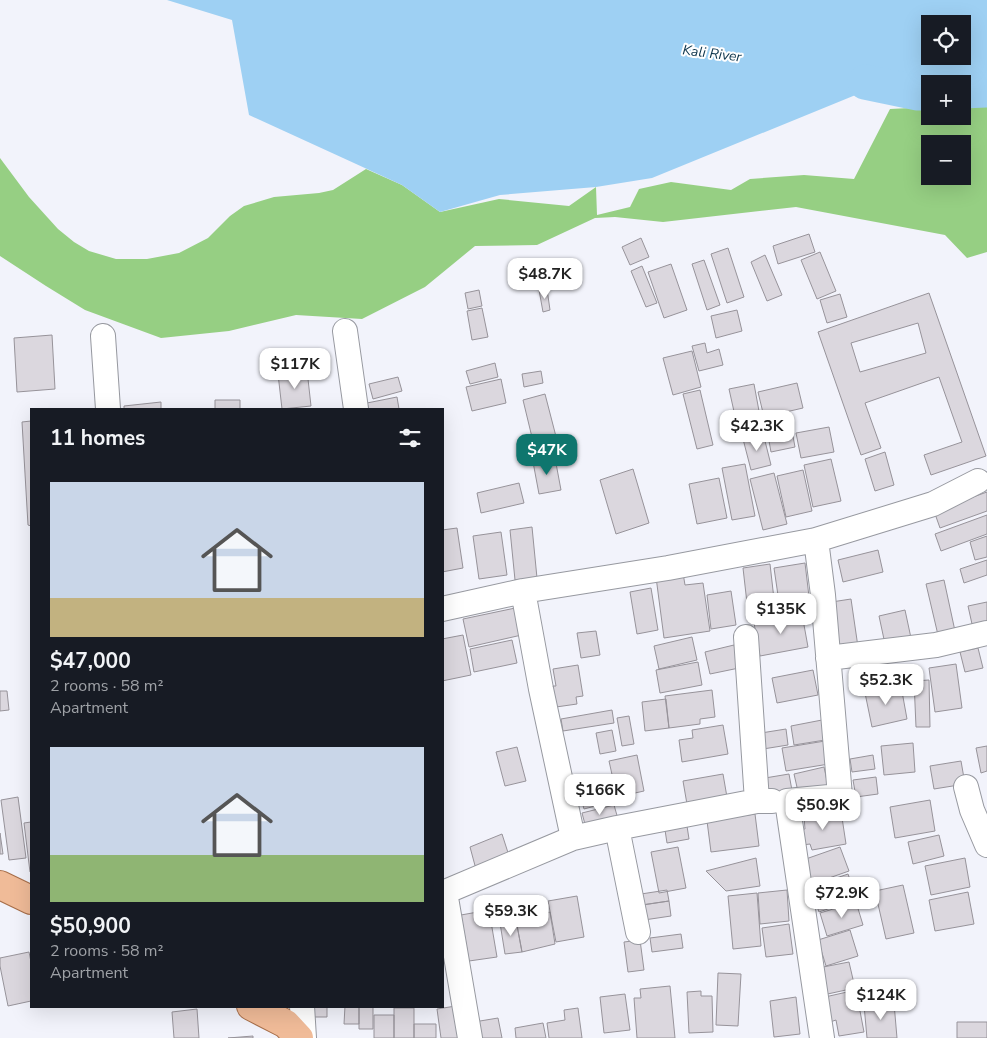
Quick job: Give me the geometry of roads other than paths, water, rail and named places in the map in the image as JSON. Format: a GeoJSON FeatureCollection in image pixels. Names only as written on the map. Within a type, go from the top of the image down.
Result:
{"type":"FeatureCollection","features":[{"type":"Feature","properties":{"kind":"main road"},"geometry":{"type":"LineString","coordinates":[[0,885],[30,900]]}},
{"type":"Feature","properties":{"kind":"main road"},"geometry":{"type":"LineString","coordinates":[[255,1008],[286,1024],[299,1038]]}},
{"type":"Feature","properties":{"kind":"street"},"geometry":{"type":"LineString","coordinates":[[345,331],[356,408]]}},
{"type":"Feature","properties":{"kind":"street"},"geometry":{"type":"LineString","coordinates":[[103,336],[108,408]]}},
{"type":"Feature","properties":{"kind":"street"},"geometry":{"type":"LineString","coordinates":[[444,609],[522,591],[668,568],[816,540],[933,504],[978,482]]}},
{"type":"Feature","properties":{"kind":"street"},"geometry":{"type":"LineString","coordinates":[[470,1038],[445,892],[573,838],[757,801],[787,801],[840,796],[816,540]]}},
{"type":"Feature","properties":{"kind":"street"},"geometry":{"type":"LineString","coordinates":[[522,591],[573,838]]}},
{"type":"Feature","properties":{"kind":"street"},"geometry":{"type":"LineString","coordinates":[[828,658],[936,645],[987,633]]}},
{"type":"Feature","properties":{"kind":"street"},"geometry":{"type":"LineString","coordinates":[[746,638],[757,801]]}},
{"type":"Feature","properties":{"kind":"street"},"geometry":{"type":"LineString","coordinates":[[966,787],[972,810],[987,845]]}},
{"type":"Feature","properties":{"kind":"street"},"geometry":{"type":"LineString","coordinates":[[787,801],[822,1038]]}},
{"type":"Feature","properties":{"kind":"street"},"geometry":{"type":"LineString","coordinates":[[618,828],[638,932]]}},
{"type":"Feature","properties":{"kind":"street"},"geometry":{"type":"LineString","coordinates":[[302,1008],[304,1038]]}},
{"type":"Feature","properties":{"kind":"water"},"geometry":{"type":"Polygon","coordinates":[[[167,0],[987,0],[987,90],[971,90],[971,75],[921,75],[921,91],[858,94],[652,178],[596,187],[500,195],[440,212],[402,185],[249,115],[232,20],[167,0]]]}},
{"type":"Feature","properties":{"kind":"waterway","name":"Kali River"},"geometry":{"type":"LineString","coordinates":[[865,82],[921,93]]}},
{"type":"Feature","properties":{"kind":"waterway","name":"Kali River"},"geometry":{"type":"LineString","coordinates":[[971,91],[987,90]]}}]}
